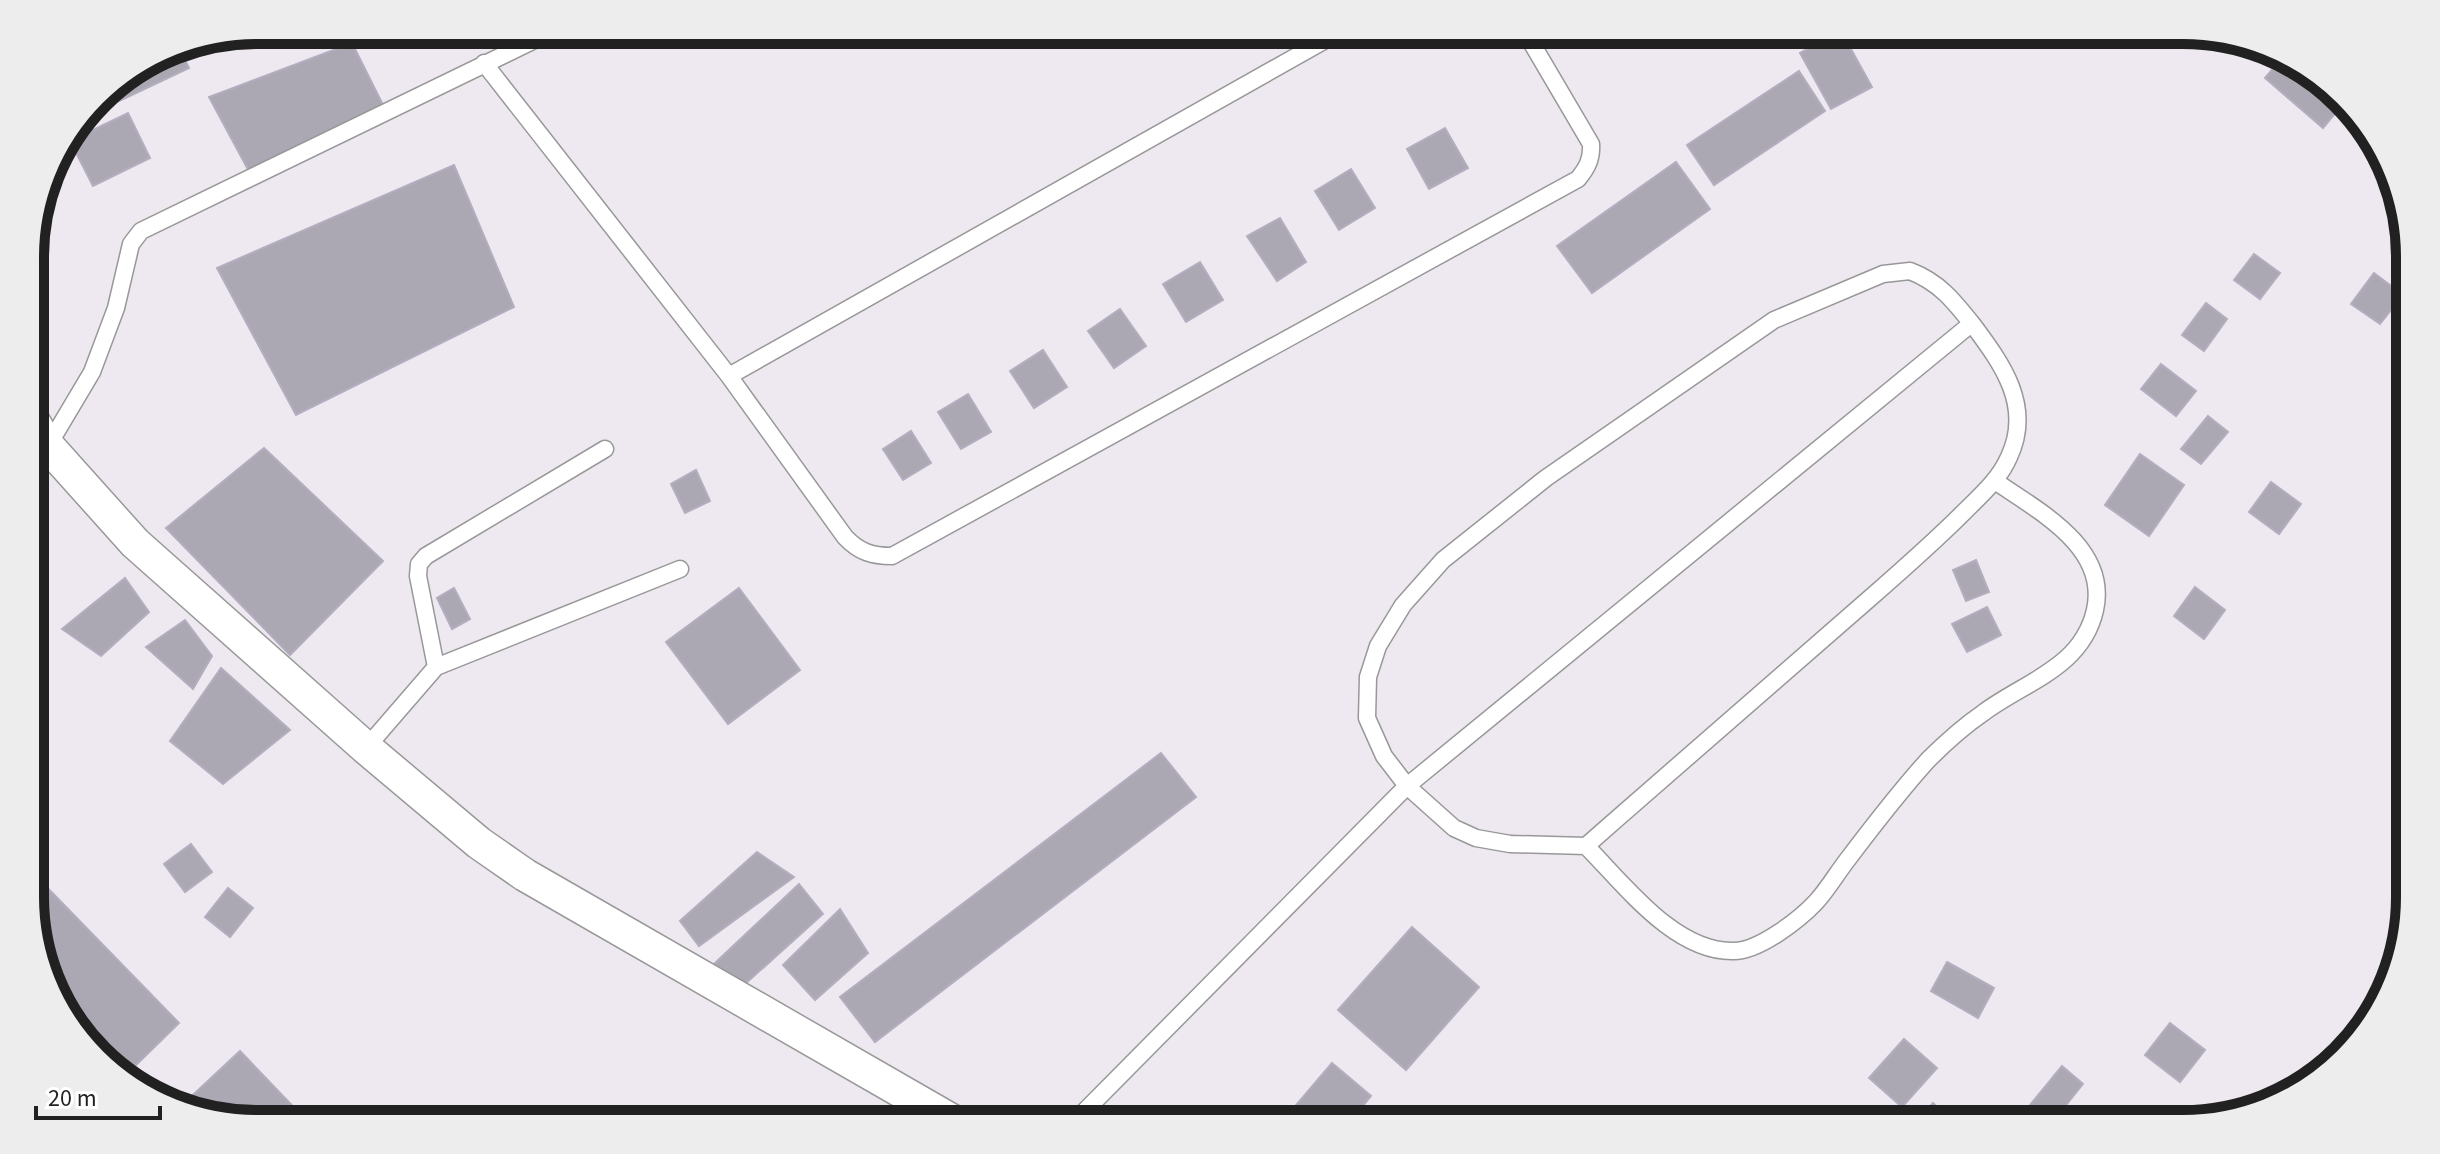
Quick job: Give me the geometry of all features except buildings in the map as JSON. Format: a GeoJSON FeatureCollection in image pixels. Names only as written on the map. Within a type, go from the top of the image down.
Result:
{"type":"FeatureCollection","features":[{"type":"Feature","properties":{"kind":"street"},"geometry":{"type":"LineString","coordinates":[[44,439],[135,543],[366,748],[479,843],[525,875],[934,1110]]}},
{"type":"Feature","properties":{"kind":"lane"},"geometry":{"type":"LineString","coordinates":[[48,446],[92,372],[116,308],[131,244],[141,231],[525,44]]}},
{"type":"Feature","properties":{"kind":"lane"},"geometry":{"type":"LineString","coordinates":[[729,376],[1318,44]]}},
{"type":"Feature","properties":{"kind":"lane"},"geometry":{"type":"LineString","coordinates":[[484,63],[729,376],[845,537],[855,547],[874,556],[892,556],[1578,179],[1587,169],[1592,155],[1591,144],[1532,44]]}},
{"type":"Feature","properties":{"kind":"lane"},"geometry":{"type":"LineString","coordinates":[[1910,271],[1929,278],[1945,291],[1971,324],[2000,360],[2011,383],[2016,406],[2017,430],[2010,456],[1995,481],[1931,545],[1586,846],[1510,844],[1476,838],[1454,828],[1407,786],[1384,756],[1367,718],[1368,677],[1378,646],[1403,605],[1443,560],[1546,478],[1774,320],[1883,274],[1910,271]]}},
{"type":"Feature","properties":{"kind":"lane"},"geometry":{"type":"LineString","coordinates":[[1086,1110],[1407,786],[1971,324]]}},
{"type":"Feature","properties":{"kind":"lane"},"geometry":{"type":"LineString","coordinates":[[436,667],[418,576],[419,564],[426,556],[605,449]]}},
{"type":"Feature","properties":{"kind":"lane"},"geometry":{"type":"LineString","coordinates":[[1586,846],[1669,929],[1701,946],[1735,952],[1767,941],[1815,903],[1929,760],[1984,712],[2033,685],[2071,655],[2086,636],[2096,609],[2095,574],[2081,548],[2060,527],[1995,481]]}},
{"type":"Feature","properties":{"kind":"lane"},"geometry":{"type":"LineString","coordinates":[[366,748],[436,667],[680,569]]}}]}
